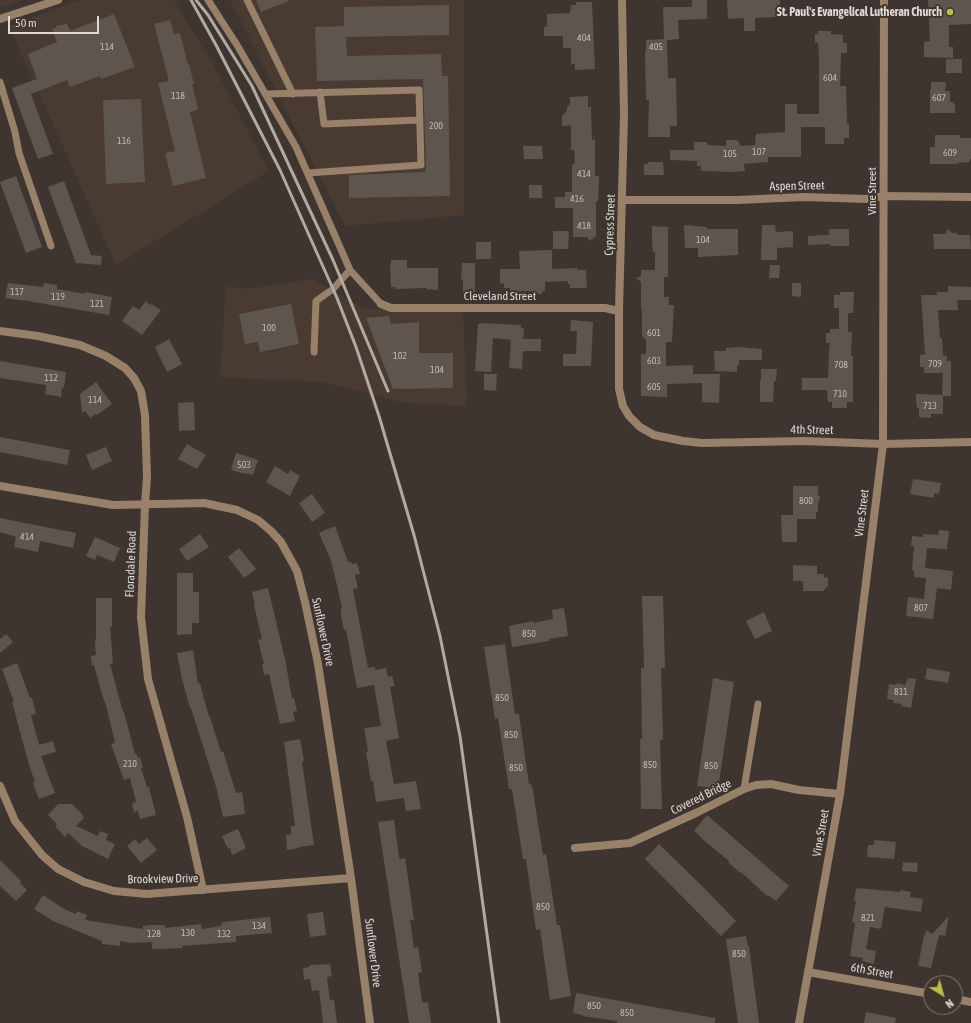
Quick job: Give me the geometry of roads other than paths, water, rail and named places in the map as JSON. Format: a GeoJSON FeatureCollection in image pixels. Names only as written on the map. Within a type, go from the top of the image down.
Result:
{"type":"FeatureCollection","features":[{"type":"Feature","properties":{"kind":"street"},"geometry":{"type":"LineString","coordinates":[[0,19],[58,0]]}},
{"type":"Feature","properties":{"kind":"street","name":"Cypress Street"},"geometry":{"type":"LineString","coordinates":[[622,0],[624,116],[619,311],[619,390],[623,406],[629,416],[640,427],[654,435]]}},
{"type":"Feature","properties":{"kind":"street","name":"Vine Street"},"geometry":{"type":"LineString","coordinates":[[799,1023],[840,794],[883,444],[884,0]]}},
{"type":"Feature","properties":{"kind":"street","name":"Aspen Street"},"geometry":{"type":"LineString","coordinates":[[622,200],[737,200],[804,197],[866,198],[884,196],[971,197]]}},
{"type":"Feature","properties":{"kind":"street","name":"Cleveland Street"},"geometry":{"type":"LineString","coordinates":[[381,304],[391,308],[605,308],[619,311]]}},
{"type":"Feature","properties":{"kind":"street","name":"Floradale Road"},"geometry":{"type":"LineString","coordinates":[[0,332],[38,336],[80,345],[106,356],[125,368],[134,378],[141,391],[145,415],[147,477],[141,617],[148,679],[187,817],[203,890]]}},
{"type":"Feature","properties":{"kind":"street","name":"4th Street"},"geometry":{"type":"LineString","coordinates":[[654,435],[702,443],[804,441],[883,444],[971,442]]}},
{"type":"Feature","properties":{"kind":"street","name":"Sunflower Drive"},"geometry":{"type":"LineString","coordinates":[[0,486],[114,505],[204,503],[237,510],[258,520],[281,542],[297,571],[318,664],[351,878],[370,1023]]}},
{"type":"Feature","properties":{"kind":"street","name":"Covered Bridge"},"geometry":{"type":"LineString","coordinates":[[575,848],[630,843],[744,789],[756,785],[771,784],[799,790],[840,794]]}},
{"type":"Feature","properties":{"kind":"street","name":"Brookview Drive"},"geometry":{"type":"LineString","coordinates":[[0,786],[15,821],[42,854],[58,869],[84,882],[114,891],[147,894],[351,878]]}},
{"type":"Feature","properties":{"kind":"street","name":"6th Street"},"geometry":{"type":"LineString","coordinates":[[808,972],[923,993]]}},
{"type":"Feature","properties":{"kind":"lane"},"geometry":{"type":"LineString","coordinates":[[208,0],[237,44],[296,147],[350,270],[381,304]]}},
{"type":"Feature","properties":{"kind":"lane"},"geometry":{"type":"LineString","coordinates":[[248,0],[293,94]]}},
{"type":"Feature","properties":{"kind":"lane"},"geometry":{"type":"LineString","coordinates":[[0,82],[15,132],[18,153],[51,246]]}},
{"type":"Feature","properties":{"kind":"lane"},"geometry":{"type":"LineString","coordinates":[[266,94],[419,90],[421,165],[308,173]]}},
{"type":"Feature","properties":{"kind":"lane"},"geometry":{"type":"LineString","coordinates":[[320,92],[324,124],[419,120]]}},
{"type":"Feature","properties":{"kind":"lane"},"geometry":{"type":"LineString","coordinates":[[314,352],[316,301],[333,289],[350,270]]}},
{"type":"Feature","properties":{"kind":"lane"},"geometry":{"type":"LineString","coordinates":[[744,789],[758,704]]}},
{"type":"Feature","properties":{"kind":"railway"},"geometry":{"type":"LineString","coordinates":[[191,0],[216,45],[280,170],[337,298],[356,347],[379,416],[414,535],[440,636],[460,736],[499,1023]]}},
{"type":"Feature","properties":{"kind":"railway"},"geometry":{"type":"LineString","coordinates":[[196,0],[208,15],[252,86],[333,260],[388,391]]}},
{"type":"Feature","properties":{"kind":"place","name":"St. Paul's Evangelical Lutheran Church"},"geometry":{"type":"Point","coordinates":[950,12]}}]}
